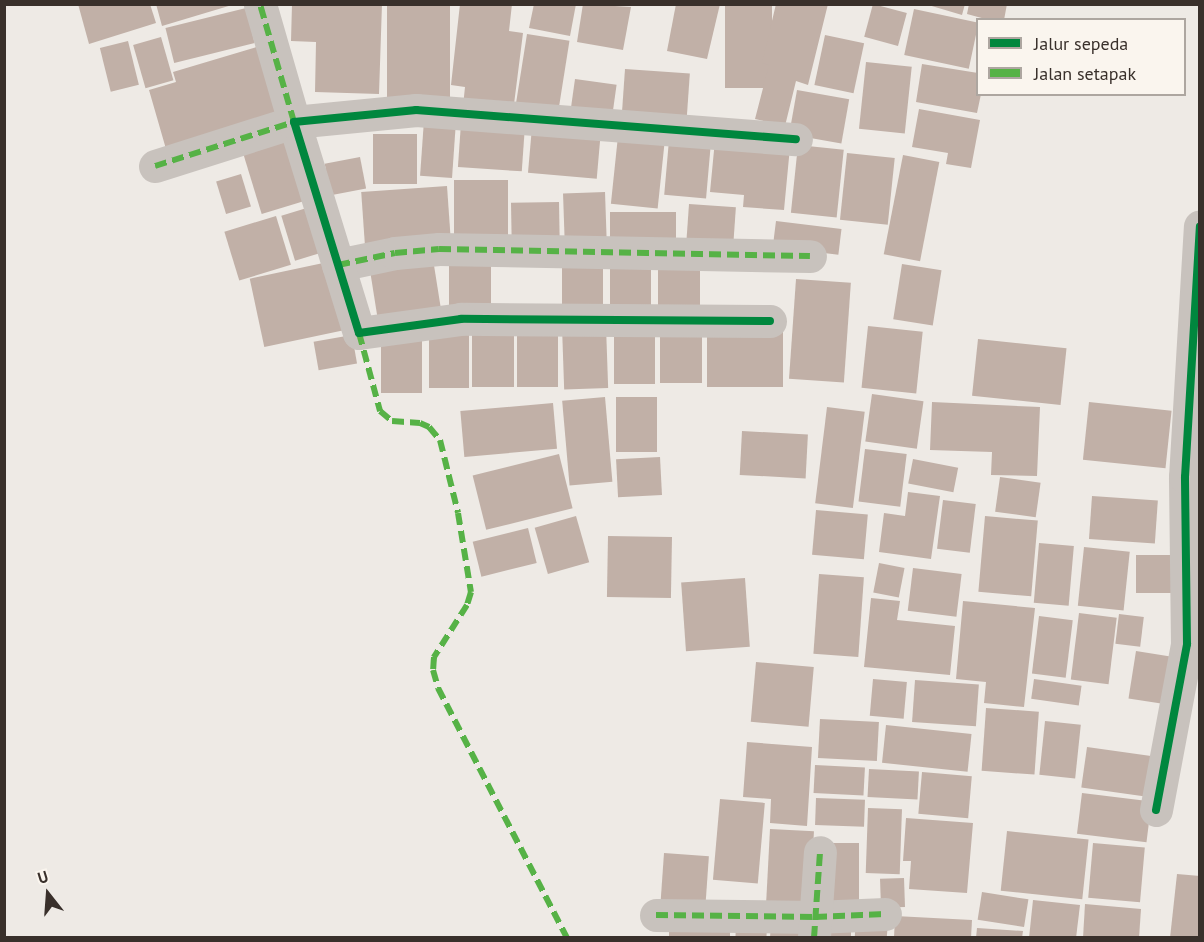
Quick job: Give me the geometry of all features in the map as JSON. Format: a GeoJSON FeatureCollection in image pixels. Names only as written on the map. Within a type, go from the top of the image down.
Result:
{"type":"FeatureCollection","features":[{"type":"Feature","properties":{"kind":"street"},"geometry":{"type":"LineString","coordinates":[[260,4],[359,333],[461,319],[770,321]]}},
{"type":"Feature","properties":{"kind":"street"},"geometry":{"type":"LineString","coordinates":[[155,166],[294,122],[416,110],[796,139]]}},
{"type":"Feature","properties":{"kind":"street"},"geometry":{"type":"LineString","coordinates":[[1156,810],[1187,645],[1185,477],[1200,226]]}},
{"type":"Feature","properties":{"kind":"street"},"geometry":{"type":"LineString","coordinates":[[338,265],[395,253],[439,249],[810,256]]}},
{"type":"Feature","properties":{"kind":"street"},"geometry":{"type":"LineString","coordinates":[[814,927],[820,852]]}},
{"type":"Feature","properties":{"kind":"street"},"geometry":{"type":"LineString","coordinates":[[656,915],[814,927],[885,914]]}},
{"type":"Feature","properties":{"kind":"building"},"geometry":{"type":"Polygon","coordinates":[[[78,4],[150,4],[156,23],[89,44],[78,4]]]}},
{"type":"Feature","properties":{"kind":"building"},"geometry":{"type":"Polygon","coordinates":[[[156,4],[232,4],[232,5],[162,26],[156,4]]]}},
{"type":"Feature","properties":{"kind":"building"},"geometry":{"type":"Polygon","coordinates":[[[292,4],[382,4],[379,94],[315,92],[316,42],[291,41],[292,4]]]}},
{"type":"Feature","properties":{"kind":"building"},"geometry":{"type":"Polygon","coordinates":[[[387,4],[450,4],[450,100],[387,100],[387,4]]]}},
{"type":"Feature","properties":{"kind":"building"},"geometry":{"type":"Polygon","coordinates":[[[460,4],[512,4],[509,31],[523,33],[513,112],[463,106],[465,87],[451,85],[460,4]]]}},
{"type":"Feature","properties":{"kind":"building"},"geometry":{"type":"Polygon","coordinates":[[[534,4],[576,4],[570,36],[529,28],[534,4]]]}},
{"type":"Feature","properties":{"kind":"building"},"geometry":{"type":"Polygon","coordinates":[[[583,4],[631,7],[623,50],[577,42],[583,4]]]}},
{"type":"Feature","properties":{"kind":"building"},"geometry":{"type":"Polygon","coordinates":[[[676,4],[720,4],[707,59],[667,51],[676,4]]]}},
{"type":"Feature","properties":{"kind":"building"},"geometry":{"type":"Polygon","coordinates":[[[725,4],[772,4],[772,88],[725,88],[725,4]]]}},
{"type":"Feature","properties":{"kind":"building"},"geometry":{"type":"Polygon","coordinates":[[[776,4],[828,4],[808,85],[796,81],[785,126],[755,119],[769,65],[762,63],[776,4]]]}},
{"type":"Feature","properties":{"kind":"building"},"geometry":{"type":"Polygon","coordinates":[[[873,4],[907,13],[898,46],[864,37],[873,4]]]}},
{"type":"Feature","properties":{"kind":"building"},"geometry":{"type":"Polygon","coordinates":[[[925,4],[965,4],[962,15],[925,4]]]}},
{"type":"Feature","properties":{"kind":"building"},"geometry":{"type":"Polygon","coordinates":[[[969,4],[1007,4],[1004,18],[982,18],[967,14],[969,4]]]}},
{"type":"Feature","properties":{"kind":"building"},"geometry":{"type":"Polygon","coordinates":[[[246,8],[255,43],[174,63],[165,28],[246,8]]]}},
{"type":"Feature","properties":{"kind":"building"},"geometry":{"type":"Polygon","coordinates":[[[914,9],[976,22],[976,35],[969,69],[904,55],[914,9]]]}},
{"type":"Feature","properties":{"kind":"building"},"geometry":{"type":"Polygon","coordinates":[[[527,34],[569,41],[558,113],[516,106],[527,34]]]}},
{"type":"Feature","properties":{"kind":"building"},"geometry":{"type":"Polygon","coordinates":[[[825,35],[864,43],[854,93],[814,85],[825,35]]]}},
{"type":"Feature","properties":{"kind":"building"},"geometry":{"type":"Polygon","coordinates":[[[161,37],[173,80],[146,88],[133,45],[161,37]]]}},
{"type":"Feature","properties":{"kind":"building"},"geometry":{"type":"Polygon","coordinates":[[[128,41],[139,85],[111,92],[100,48],[128,41]]]}},
{"type":"Feature","properties":{"kind":"building"},"geometry":{"type":"Polygon","coordinates":[[[260,46],[280,116],[166,149],[149,90],[176,82],[173,72],[260,46]]]}},
{"type":"Feature","properties":{"kind":"building"},"geometry":{"type":"Polygon","coordinates":[[[866,62],[912,67],[905,133],[859,129],[866,62]]]}},
{"type":"Feature","properties":{"kind":"building"},"geometry":{"type":"Polygon","coordinates":[[[922,64],[976,73],[976,96],[981,96],[977,113],[916,102],[922,64]]]}},
{"type":"Feature","properties":{"kind":"building"},"geometry":{"type":"Polygon","coordinates":[[[625,69],[690,74],[686,122],[622,118],[625,69]]]}},
{"type":"Feature","properties":{"kind":"building"},"geometry":{"type":"Polygon","coordinates":[[[575,79],[617,85],[612,118],[570,112],[575,79]]]}},
{"type":"Feature","properties":{"kind":"building"},"geometry":{"type":"Polygon","coordinates":[[[797,90],[849,99],[841,144],[789,134],[797,90]]]}},
{"type":"Feature","properties":{"kind":"building"},"geometry":{"type":"Polygon","coordinates":[[[919,109],[980,120],[971,168],[946,164],[948,153],[912,147],[919,109]]]}},
{"type":"Feature","properties":{"kind":"building"},"geometry":{"type":"Polygon","coordinates":[[[424,120],[456,122],[452,178],[420,176],[424,120]]]}},
{"type":"Feature","properties":{"kind":"building"},"geometry":{"type":"Polygon","coordinates":[[[461,123],[525,127],[522,171],[458,167],[461,123]]]}},
{"type":"Feature","properties":{"kind":"building"},"geometry":{"type":"Polygon","coordinates":[[[532,127],[601,133],[597,179],[528,173],[532,127]]]}},
{"type":"Feature","properties":{"kind":"building"},"geometry":{"type":"Polygon","coordinates":[[[373,134],[417,134],[417,184],[373,184],[373,134]]]}},
{"type":"Feature","properties":{"kind":"building"},"geometry":{"type":"Polygon","coordinates":[[[288,136],[308,200],[262,214],[242,150],[288,136]]]}},
{"type":"Feature","properties":{"kind":"building"},"geometry":{"type":"Polygon","coordinates":[[[618,136],[665,141],[658,209],[611,204],[618,136]]]}},
{"type":"Feature","properties":{"kind":"building"},"geometry":{"type":"Polygon","coordinates":[[[669,140],[711,144],[706,198],[664,195],[669,140]]]}},
{"type":"Feature","properties":{"kind":"building"},"geometry":{"type":"Polygon","coordinates":[[[715,140],[790,147],[784,210],[743,207],[744,195],[710,192],[715,140]]]}},
{"type":"Feature","properties":{"kind":"building"},"geometry":{"type":"Polygon","coordinates":[[[798,145],[844,150],[837,217],[791,213],[798,145]]]}},
{"type":"Feature","properties":{"kind":"building"},"geometry":{"type":"Polygon","coordinates":[[[847,153],[895,158],[888,225],[840,220],[847,153]]]}},
{"type":"Feature","properties":{"kind":"building"},"geometry":{"type":"Polygon","coordinates":[[[903,155],[939,162],[920,261],[884,254],[903,155]]]}},
{"type":"Feature","properties":{"kind":"building"},"geometry":{"type":"Polygon","coordinates":[[[360,157],[366,188],[331,195],[325,164],[360,157]]]}},
{"type":"Feature","properties":{"kind":"building"},"geometry":{"type":"Polygon","coordinates":[[[241,174],[251,207],[226,214],[216,182],[241,174]]]}},
{"type":"Feature","properties":{"kind":"building"},"geometry":{"type":"Polygon","coordinates":[[[454,180],[508,180],[508,243],[454,243],[454,180]]]}},
{"type":"Feature","properties":{"kind":"building"},"geometry":{"type":"Polygon","coordinates":[[[447,186],[451,241],[365,247],[361,192],[447,186]]]}},
{"type":"Feature","properties":{"kind":"building"},"geometry":{"type":"Polygon","coordinates":[[[605,192],[607,247],[565,248],[563,193],[605,192]]]}},
{"type":"Feature","properties":{"kind":"building"},"geometry":{"type":"Polygon","coordinates":[[[559,202],[560,245],[512,246],[511,203],[559,202]]]}},
{"type":"Feature","properties":{"kind":"building"},"geometry":{"type":"Polygon","coordinates":[[[689,204],[736,207],[733,247],[686,244],[689,204]]]}},
{"type":"Feature","properties":{"kind":"building"},"geometry":{"type":"Polygon","coordinates":[[[310,207],[324,252],[295,261],[281,216],[310,207]]]}},
{"type":"Feature","properties":{"kind":"building"},"geometry":{"type":"Polygon","coordinates":[[[610,212],[676,212],[676,249],[610,249],[610,212]]]}},
{"type":"Feature","properties":{"kind":"building"},"geometry":{"type":"Polygon","coordinates":[[[276,216],[291,265],[239,281],[224,232],[276,216]]]}},
{"type":"Feature","properties":{"kind":"building"},"geometry":{"type":"Polygon","coordinates":[[[776,221],[842,229],[838,255],[773,247],[776,221]]]}},
{"type":"Feature","properties":{"kind":"building"},"geometry":{"type":"Polygon","coordinates":[[[449,256],[491,256],[491,311],[449,311],[449,256]]]}},
{"type":"Feature","properties":{"kind":"building"},"geometry":{"type":"Polygon","coordinates":[[[562,258],[603,258],[603,314],[562,314],[562,258]]]}},
{"type":"Feature","properties":{"kind":"building"},"geometry":{"type":"Polygon","coordinates":[[[433,259],[441,312],[378,322],[370,269],[433,259]]]}},
{"type":"Feature","properties":{"kind":"building"},"geometry":{"type":"Polygon","coordinates":[[[610,260],[651,260],[651,315],[610,315],[610,260]]]}},
{"type":"Feature","properties":{"kind":"building"},"geometry":{"type":"Polygon","coordinates":[[[658,261],[700,261],[700,317],[658,317],[658,261]]]}},
{"type":"Feature","properties":{"kind":"building"},"geometry":{"type":"Polygon","coordinates":[[[328,262],[343,330],[264,347],[250,279],[328,262]]]}},
{"type":"Feature","properties":{"kind":"building"},"geometry":{"type":"Polygon","coordinates":[[[902,264],[942,270],[933,326],[893,319],[902,264]]]}},
{"type":"Feature","properties":{"kind":"building"},"geometry":{"type":"Polygon","coordinates":[[[796,279],[851,283],[844,383],[789,379],[796,279]]]}},
{"type":"Feature","properties":{"kind":"building"},"geometry":{"type":"Polygon","coordinates":[[[606,326],[608,388],[564,389],[562,328],[606,326]]]}},
{"type":"Feature","properties":{"kind":"building"},"geometry":{"type":"Polygon","coordinates":[[[868,326],[923,332],[916,393],[862,388],[868,326]]]}},
{"type":"Feature","properties":{"kind":"building"},"geometry":{"type":"Polygon","coordinates":[[[660,328],[702,328],[702,383],[660,383],[660,328]]]}},
{"type":"Feature","properties":{"kind":"building"},"geometry":{"type":"Polygon","coordinates":[[[614,329],[655,329],[655,384],[614,384],[614,329]]]}},
{"type":"Feature","properties":{"kind":"building"},"geometry":{"type":"Polygon","coordinates":[[[517,331],[558,331],[558,387],[517,387],[517,331]]]}},
{"type":"Feature","properties":{"kind":"building"},"geometry":{"type":"Polygon","coordinates":[[[707,331],[783,331],[783,387],[707,387],[707,331]]]}},
{"type":"Feature","properties":{"kind":"building"},"geometry":{"type":"Polygon","coordinates":[[[429,332],[469,332],[469,388],[429,388],[429,332]]]}},
{"type":"Feature","properties":{"kind":"building"},"geometry":{"type":"Polygon","coordinates":[[[472,332],[514,332],[514,387],[472,387],[472,332]]]}},
{"type":"Feature","properties":{"kind":"building"},"geometry":{"type":"Polygon","coordinates":[[[352,335],[357,364],[319,370],[314,342],[352,335]]]}},
{"type":"Feature","properties":{"kind":"building"},"geometry":{"type":"Polygon","coordinates":[[[381,338],[422,338],[422,393],[381,393],[381,338]]]}},
{"type":"Feature","properties":{"kind":"building"},"geometry":{"type":"Polygon","coordinates":[[[978,339],[1067,348],[1061,405],[972,396],[978,339]]]}},
{"type":"Feature","properties":{"kind":"building"},"geometry":{"type":"Polygon","coordinates":[[[872,394],[923,401],[917,449],[865,442],[872,394]]]}},
{"type":"Feature","properties":{"kind":"building"},"geometry":{"type":"Polygon","coordinates":[[[605,397],[612,482],[570,485],[562,401],[605,397]]]}},
{"type":"Feature","properties":{"kind":"building"},"geometry":{"type":"Polygon","coordinates":[[[616,397],[657,397],[657,452],[616,452],[616,397]]]}},
{"type":"Feature","properties":{"kind":"building"},"geometry":{"type":"Polygon","coordinates":[[[932,402],[1040,407],[1037,476],[991,475],[992,452],[930,450],[932,402]]]}},
{"type":"Feature","properties":{"kind":"building"},"geometry":{"type":"Polygon","coordinates":[[[1089,402],[1172,411],[1165,468],[1083,460],[1089,402]]]}},
{"type":"Feature","properties":{"kind":"building"},"geometry":{"type":"Polygon","coordinates":[[[553,403],[557,449],[464,457],[460,411],[553,403]]]}},
{"type":"Feature","properties":{"kind":"building"},"geometry":{"type":"Polygon","coordinates":[[[827,407],[865,412],[853,508],[815,503],[827,407]]]}},
{"type":"Feature","properties":{"kind":"building"},"geometry":{"type":"Polygon","coordinates":[[[742,431],[808,434],[806,478],[740,475],[742,431]]]}},
{"type":"Feature","properties":{"kind":"building"},"geometry":{"type":"Polygon","coordinates":[[[865,449],[907,454],[900,507],[859,502],[865,449]]]}},
{"type":"Feature","properties":{"kind":"building"},"geometry":{"type":"Polygon","coordinates":[[[559,454],[573,508],[486,530],[473,476],[559,454]]]}},
{"type":"Feature","properties":{"kind":"building"},"geometry":{"type":"Polygon","coordinates":[[[660,457],[662,495],[618,497],[616,459],[660,457]]]}},
{"type":"Feature","properties":{"kind":"building"},"geometry":{"type":"Polygon","coordinates":[[[913,459],[958,468],[953,492],[908,484],[913,459]]]}},
{"type":"Feature","properties":{"kind":"building"},"geometry":{"type":"Polygon","coordinates":[[[1000,477],[1041,483],[1036,517],[995,512],[1000,477]]]}},
{"type":"Feature","properties":{"kind":"building"},"geometry":{"type":"Polygon","coordinates":[[[908,492],[940,496],[931,559],[879,552],[884,513],[905,516],[908,492]]]}},
{"type":"Feature","properties":{"kind":"building"},"geometry":{"type":"Polygon","coordinates":[[[1092,496],[1158,501],[1155,543],[1089,539],[1092,496]]]}},
{"type":"Feature","properties":{"kind":"building"},"geometry":{"type":"Polygon","coordinates":[[[943,500],[976,504],[970,553],[937,549],[943,500]]]}},
{"type":"Feature","properties":{"kind":"building"},"geometry":{"type":"Polygon","coordinates":[[[816,510],[868,515],[864,559],[812,555],[816,510]]]}},
{"type":"Feature","properties":{"kind":"building"},"geometry":{"type":"Polygon","coordinates":[[[576,516],[589,562],[548,574],[535,528],[576,516]]]}},
{"type":"Feature","properties":{"kind":"building"},"geometry":{"type":"Polygon","coordinates":[[[985,516],[1038,521],[1031,596],[978,592],[985,516]]]}},
{"type":"Feature","properties":{"kind":"building"},"geometry":{"type":"Polygon","coordinates":[[[528,528],[537,563],[481,577],[473,542],[528,528]]]}},
{"type":"Feature","properties":{"kind":"building"},"geometry":{"type":"Polygon","coordinates":[[[608,536],[672,537],[671,598],[607,597],[608,536]]]}},
{"type":"Feature","properties":{"kind":"building"},"geometry":{"type":"Polygon","coordinates":[[[1039,543],[1074,546],[1069,606],[1034,603],[1039,543]]]}},
{"type":"Feature","properties":{"kind":"building"},"geometry":{"type":"Polygon","coordinates":[[[1084,547],[1130,552],[1124,610],[1078,606],[1084,547]]]}},
{"type":"Feature","properties":{"kind":"building"},"geometry":{"type":"Polygon","coordinates":[[[1136,555],[1178,555],[1178,593],[1136,593],[1136,555]]]}},
{"type":"Feature","properties":{"kind":"building"},"geometry":{"type":"Polygon","coordinates":[[[879,563],[905,568],[899,597],[873,592],[879,563]]]}},
{"type":"Feature","properties":{"kind":"building"},"geometry":{"type":"Polygon","coordinates":[[[913,568],[962,574],[956,617],[908,611],[913,568]]]}},
{"type":"Feature","properties":{"kind":"building"},"geometry":{"type":"Polygon","coordinates":[[[819,574],[864,577],[858,657],[813,654],[819,574]]]}},
{"type":"Feature","properties":{"kind":"building"},"geometry":{"type":"Polygon","coordinates":[[[745,578],[750,647],[686,651],[681,582],[745,578]]]}},
{"type":"Feature","properties":{"kind":"building"},"geometry":{"type":"Polygon","coordinates":[[[871,598],[900,601],[897,620],[955,626],[950,675],[864,667],[871,598]]]}},
{"type":"Feature","properties":{"kind":"building"},"geometry":{"type":"Polygon","coordinates":[[[963,601],[1035,608],[1024,707],[984,703],[986,682],[956,679],[963,601]]]}},
{"type":"Feature","properties":{"kind":"building"},"geometry":{"type":"Polygon","coordinates":[[[1079,613],[1117,618],[1109,684],[1071,680],[1079,613]]]}},
{"type":"Feature","properties":{"kind":"building"},"geometry":{"type":"Polygon","coordinates":[[[1119,614],[1144,617],[1140,647],[1115,644],[1119,614]]]}},
{"type":"Feature","properties":{"kind":"building"},"geometry":{"type":"Polygon","coordinates":[[[1039,616],[1073,620],[1066,678],[1032,674],[1039,616]]]}},
{"type":"Feature","properties":{"kind":"building"},"geometry":{"type":"Polygon","coordinates":[[[1136,651],[1174,657],[1166,704],[1128,698],[1136,651]]]}},
{"type":"Feature","properties":{"kind":"building"},"geometry":{"type":"Polygon","coordinates":[[[756,662],[814,667],[809,727],[751,722],[756,662]]]}},
{"type":"Feature","properties":{"kind":"building"},"geometry":{"type":"Polygon","coordinates":[[[873,679],[907,682],[904,719],[870,716],[873,679]]]}},
{"type":"Feature","properties":{"kind":"building"},"geometry":{"type":"Polygon","coordinates":[[[1034,679],[1082,686],[1079,705],[1031,699],[1034,679]]]}},
{"type":"Feature","properties":{"kind":"building"},"geometry":{"type":"Polygon","coordinates":[[[915,680],[979,684],[976,726],[912,722],[915,680]]]}},
{"type":"Feature","properties":{"kind":"building"},"geometry":{"type":"Polygon","coordinates":[[[986,708],[1039,712],[1034,775],[982,771],[986,708]]]}},
{"type":"Feature","properties":{"kind":"building"},"geometry":{"type":"Polygon","coordinates":[[[820,719],[879,722],[877,761],[818,758],[820,719]]]}},
{"type":"Feature","properties":{"kind":"building"},"geometry":{"type":"Polygon","coordinates":[[[1045,721],[1081,725],[1075,778],[1039,775],[1045,721]]]}},
{"type":"Feature","properties":{"kind":"building"},"geometry":{"type":"Polygon","coordinates":[[[886,725],[972,734],[968,772],[882,763],[886,725]]]}},
{"type":"Feature","properties":{"kind":"building"},"geometry":{"type":"Polygon","coordinates":[[[747,742],[812,747],[807,826],[770,823],[771,799],[743,797],[747,742]]]}},
{"type":"Feature","properties":{"kind":"building"},"geometry":{"type":"Polygon","coordinates":[[[1087,747],[1156,757],[1151,797],[1081,788],[1087,747]]]}},
{"type":"Feature","properties":{"kind":"building"},"geometry":{"type":"Polygon","coordinates":[[[815,765],[865,768],[863,796],[814,793],[815,765]]]}},
{"type":"Feature","properties":{"kind":"building"},"geometry":{"type":"Polygon","coordinates":[[[869,769],[919,772],[917,800],[868,797],[869,769]]]}},
{"type":"Feature","properties":{"kind":"building"},"geometry":{"type":"Polygon","coordinates":[[[922,772],[972,776],[968,818],[918,814],[922,772]]]}},
{"type":"Feature","properties":{"kind":"building"},"geometry":{"type":"Polygon","coordinates":[[[1082,793],[1151,802],[1146,842],[1077,834],[1082,793]]]}},
{"type":"Feature","properties":{"kind":"building"},"geometry":{"type":"Polygon","coordinates":[[[816,798],[865,800],[864,827],[815,825],[816,798]]]}},
{"type":"Feature","properties":{"kind":"building"},"geometry":{"type":"Polygon","coordinates":[[[720,799],[765,803],[758,884],[713,880],[720,799]]]}},
{"type":"Feature","properties":{"kind":"building"},"geometry":{"type":"Polygon","coordinates":[[[868,808],[902,809],[900,874],[866,873],[868,808]]]}},
{"type":"Feature","properties":{"kind":"building"},"geometry":{"type":"Polygon","coordinates":[[[906,818],[973,823],[967,893],[909,889],[911,861],[903,861],[906,818]]]}},
{"type":"Feature","properties":{"kind":"building"},"geometry":{"type":"Polygon","coordinates":[[[770,829],[814,831],[810,909],[766,907],[770,829]]]}},
{"type":"Feature","properties":{"kind":"building"},"geometry":{"type":"Polygon","coordinates":[[[1007,831],[1089,840],[1082,899],[1001,891],[1007,831]]]}},
{"type":"Feature","properties":{"kind":"building"},"geometry":{"type":"Polygon","coordinates":[[[824,843],[859,843],[859,907],[824,907],[824,843]]]}},
{"type":"Feature","properties":{"kind":"building"},"geometry":{"type":"Polygon","coordinates":[[[1093,843],[1145,848],[1140,902],[1088,898],[1093,843]]]}},
{"type":"Feature","properties":{"kind":"building"},"geometry":{"type":"Polygon","coordinates":[[[664,853],[709,856],[705,905],[661,902],[664,853]]]}},
{"type":"Feature","properties":{"kind":"building"},"geometry":{"type":"Polygon","coordinates":[[[1177,874],[1200,876],[1200,938],[1170,938],[1177,874]]]}},
{"type":"Feature","properties":{"kind":"building"},"geometry":{"type":"Polygon","coordinates":[[[904,878],[905,907],[881,908],[880,879],[904,878]]]}},
{"type":"Feature","properties":{"kind":"building"},"geometry":{"type":"Polygon","coordinates":[[[982,892],[1028,899],[1024,927],[978,920],[982,892]]]}},
{"type":"Feature","properties":{"kind":"building"},"geometry":{"type":"Polygon","coordinates":[[[1033,900],[1080,905],[1076,938],[1029,938],[1033,900]]]}},
{"type":"Feature","properties":{"kind":"building"},"geometry":{"type":"Polygon","coordinates":[[[1085,904],[1141,909],[1139,938],[1083,938],[1085,904]]]}},
{"type":"Feature","properties":{"kind":"building"},"geometry":{"type":"Polygon","coordinates":[[[895,916],[972,920],[971,938],[894,938],[895,916]]]}},
{"type":"Feature","properties":{"kind":"building"},"geometry":{"type":"Polygon","coordinates":[[[856,919],[888,921],[887,938],[855,938],[856,919]]]}},
{"type":"Feature","properties":{"kind":"building"},"geometry":{"type":"Polygon","coordinates":[[[771,921],[808,924],[807,938],[770,938],[771,921]]]}},
{"type":"Feature","properties":{"kind":"building"},"geometry":{"type":"Polygon","coordinates":[[[736,922],[767,923],[766,938],[735,938],[736,922]]]}},
{"type":"Feature","properties":{"kind":"building"},"geometry":{"type":"Polygon","coordinates":[[[851,922],[851,938],[819,938],[851,922]]]}},
{"type":"Feature","properties":{"kind":"building"},"geometry":{"type":"Polygon","coordinates":[[[669,926],[730,926],[730,938],[669,938],[669,926]]]}},
{"type":"Feature","properties":{"kind":"building"},"geometry":{"type":"Polygon","coordinates":[[[977,928],[1023,931],[1022,938],[976,938],[977,928]]]}},
{"type":"Feature","properties":{"kind":"marked path"},"geometry":{"type":"LineString","coordinates":[[155,166],[294,122],[260,4]]}},
{"type":"Feature","properties":{"kind":"marked path"},"geometry":{"type":"LineString","coordinates":[[338,265],[395,253],[439,249],[810,256]]}},
{"type":"Feature","properties":{"kind":"marked path"},"geometry":{"type":"LineString","coordinates":[[359,333],[380,411],[392,421],[420,423],[429,427],[440,440],[458,513],[471,592],[467,605],[434,657],[433,670],[438,688],[567,938]]}},
{"type":"Feature","properties":{"kind":"marked path"},"geometry":{"type":"LineString","coordinates":[[814,938],[820,852]]}},
{"type":"Feature","properties":{"kind":"marked path"},"geometry":{"type":"LineString","coordinates":[[656,915],[815,917],[885,914]]}},
{"type":"Feature","properties":{"kind":"cycle path"},"geometry":{"type":"LineString","coordinates":[[770,321],[461,319],[359,333],[294,122],[416,110],[796,139]]}},
{"type":"Feature","properties":{"kind":"cycle path"},"geometry":{"type":"LineString","coordinates":[[1156,810],[1187,644],[1185,477],[1200,226]]}}]}
